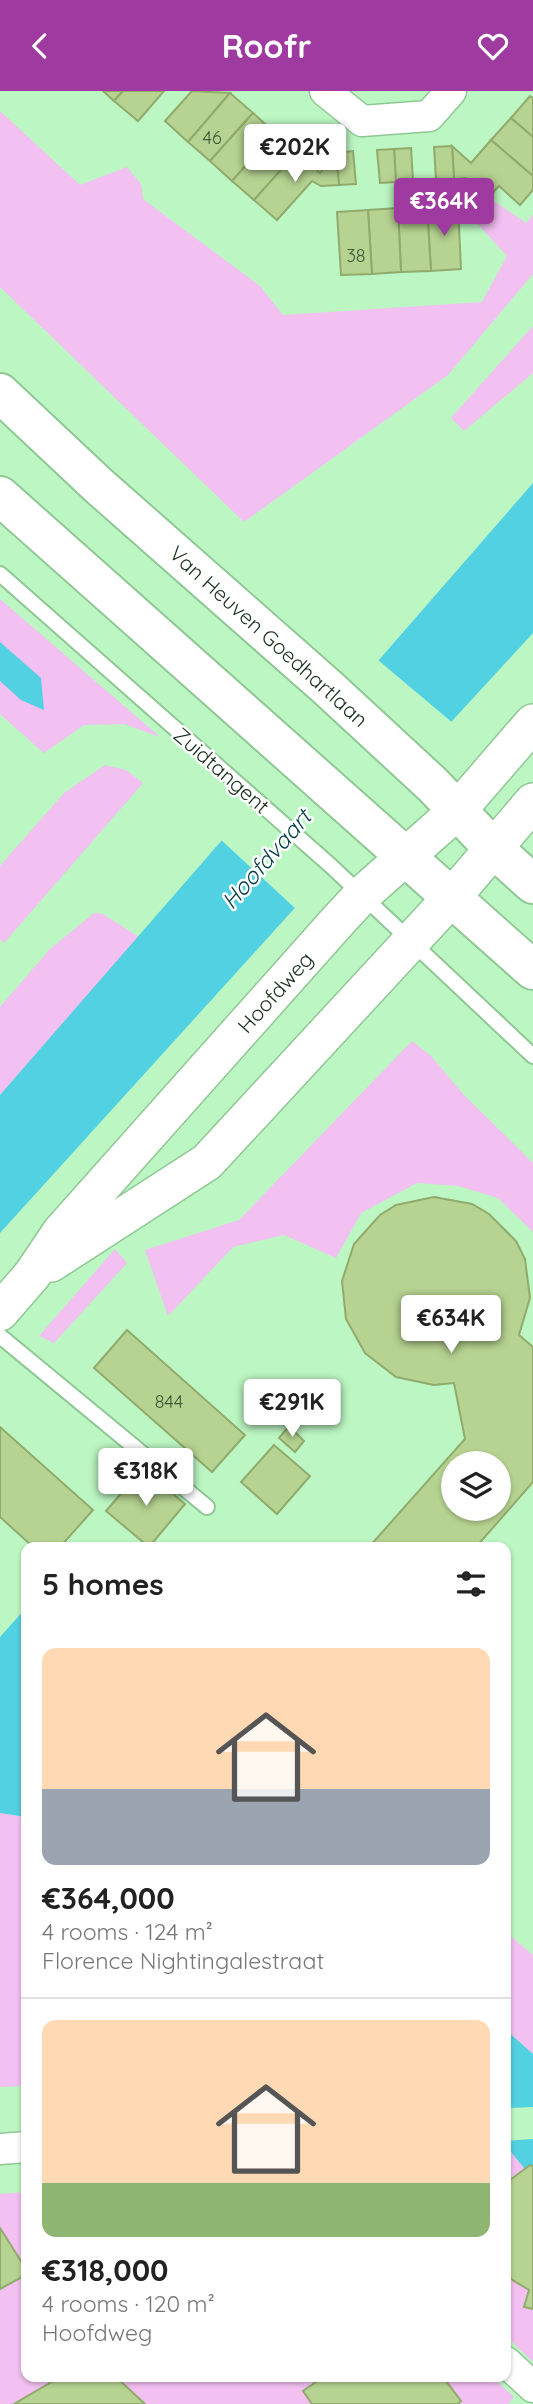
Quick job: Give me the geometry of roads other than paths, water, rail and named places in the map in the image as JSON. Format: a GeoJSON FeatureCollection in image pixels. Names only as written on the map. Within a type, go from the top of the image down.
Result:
{"type":"FeatureCollection","features":[{"type":"Feature","properties":{"kind":"main road","name":"Van Heuven Goedhartlaan"},"geometry":{"type":"LineString","coordinates":[[0,393],[99,487],[327,687],[533,884]]}},
{"type":"Feature","properties":{"kind":"main road"},"geometry":{"type":"LineString","coordinates":[[0,496],[533,969]]}},
{"type":"Feature","properties":{"kind":"street"},"geometry":{"type":"LineString","coordinates":[[325,91],[362,121],[429,116],[451,91]]}},
{"type":"Feature","properties":{"kind":"street","name":"Hoofdweg"},"geometry":{"type":"LineString","coordinates":[[0,1312],[32,1275],[61,1232],[356,888],[445,798],[533,723]]}},
{"type":"Feature","properties":{"kind":"street","name":"Hoofdweg"},"geometry":{"type":"LineString","coordinates":[[32,1275],[207,1162],[453,896],[533,802]]}},
{"type":"Feature","properties":{"kind":"street"},"geometry":{"type":"LineString","coordinates":[[0,2149],[21,2147]]}},
{"type":"Feature","properties":{"kind":"street"},"geometry":{"type":"LineString","coordinates":[[511,2367],[533,2387]]}},
{"type":"Feature","properties":{"kind":"lane","name":"Zuidtangent"},"geometry":{"type":"LineString","coordinates":[[0,574],[356,888],[533,1056]]}},
{"type":"Feature","properties":{"kind":"lane"},"geometry":{"type":"LineString","coordinates":[[0,1336],[207,1507]]}},
{"type":"Feature","properties":{"kind":"water","name":"Hoofdvaart"},"geometry":{"type":"Polygon","coordinates":[[[533,483],[533,633],[452,721],[293,910],[0,1233],[0,1095],[533,483]]]}},
{"type":"Feature","properties":{"kind":"water"},"geometry":{"type":"Polygon","coordinates":[[[0,642],[41,678],[44,710],[21,700],[0,681],[0,642]]]}},
{"type":"Feature","properties":{"kind":"water"},"geometry":{"type":"Polygon","coordinates":[[[21,1614],[21,1816],[0,1813],[0,1637],[21,1614]]]}},
{"type":"Feature","properties":{"kind":"water"},"geometry":{"type":"Polygon","coordinates":[[[511,2034],[533,2054],[533,2172],[525,2169],[511,2152],[511,2034]]]}}]}
